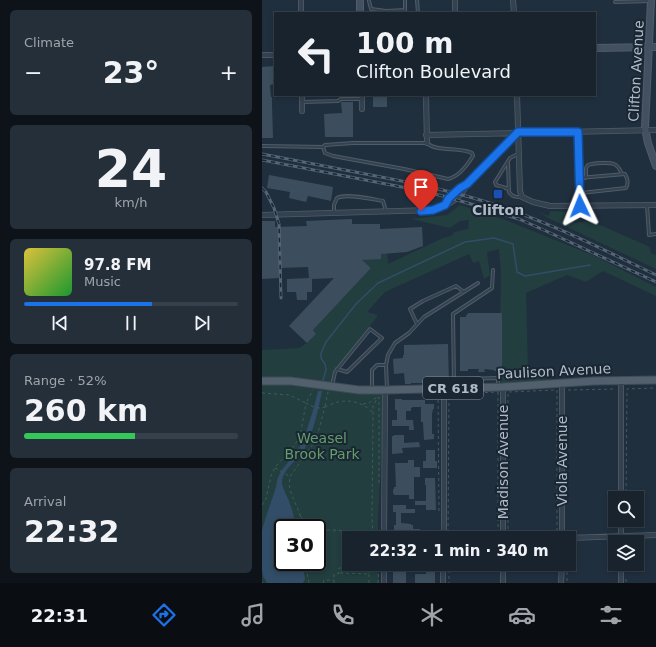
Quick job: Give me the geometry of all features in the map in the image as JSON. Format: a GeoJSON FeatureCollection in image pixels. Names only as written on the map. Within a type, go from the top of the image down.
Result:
{"type":"FeatureCollection","features":[{"type":"Feature","properties":{"kind":"main road"},"geometry":{"type":"LineString","coordinates":[[360,0],[360,12]]}},
{"type":"Feature","properties":{"kind":"main road","name":"Clifton Avenue"},"geometry":{"type":"LineString","coordinates":[[651,1],[653,47],[645,130],[648,144],[656,166]]}},
{"type":"Feature","properties":{"kind":"main road"},"geometry":{"type":"LineString","coordinates":[[596,48],[653,47]]}},
{"type":"Feature","properties":{"kind":"main road","name":"Paulison Avenue"},"geometry":{"type":"LineString","coordinates":[[262,381],[291,381],[330,389],[359,390],[372,393],[386,390],[441,391],[454,388],[502,389],[562,383],[656,380]]}},
{"type":"Feature","properties":{"kind":"street"},"geometry":{"type":"LineString","coordinates":[[301,0],[301,12]]}},
{"type":"Feature","properties":{"kind":"street"},"geometry":{"type":"LineString","coordinates":[[455,0],[455,12]]}},
{"type":"Feature","properties":{"kind":"street"},"geometry":{"type":"LineString","coordinates":[[513,0],[514,12]]}},
{"type":"Feature","properties":{"kind":"street"},"geometry":{"type":"LineString","coordinates":[[262,55],[274,55]]}},
{"type":"Feature","properties":{"kind":"street"},"geometry":{"type":"LineString","coordinates":[[302,96],[302,111]]}},
{"type":"Feature","properties":{"kind":"street"},"geometry":{"type":"LineString","coordinates":[[426,96],[427,143]]}},
{"type":"Feature","properties":{"kind":"street"},"geometry":{"type":"LineString","coordinates":[[517,96],[520,191],[522,197],[533,202],[559,206],[656,205]]}},
{"type":"Feature","properties":{"kind":"street"},"geometry":{"type":"LineString","coordinates":[[362,97],[362,109]]}},
{"type":"Feature","properties":{"kind":"street"},"geometry":{"type":"LineString","coordinates":[[426,135],[656,130]]}},
{"type":"Feature","properties":{"kind":"street"},"geometry":{"type":"LineString","coordinates":[[262,215],[433,210],[453,202],[464,191],[467,184],[518,132]]}},
{"type":"Feature","properties":{"kind":"street"},"geometry":{"type":"LineString","coordinates":[[578,132],[580,206]]}},
{"type":"Feature","properties":{"kind":"street"},"geometry":{"type":"LineString","coordinates":[[621,380],[621,491]]}},
{"type":"Feature","properties":{"kind":"street","name":"Viola Avenue"},"geometry":{"type":"LineString","coordinates":[[562,383],[562,531]]}},
{"type":"Feature","properties":{"kind":"street","name":"Madison Avenue"},"geometry":{"type":"LineString","coordinates":[[502,389],[503,531]]}},
{"type":"Feature","properties":{"kind":"street"},"geometry":{"type":"LineString","coordinates":[[384,531],[386,390]]}},
{"type":"Feature","properties":{"kind":"street"},"geometry":{"type":"LineString","coordinates":[[441,391],[441,531]]}},
{"type":"Feature","properties":{"kind":"street"},"geometry":{"type":"LineString","coordinates":[[644,535],[656,535]]}},
{"type":"Feature","properties":{"kind":"street"},"geometry":{"type":"LineString","coordinates":[[576,538],[608,536]]}},
{"type":"Feature","properties":{"kind":"street"},"geometry":{"type":"LineString","coordinates":[[384,571],[384,583]]}},
{"type":"Feature","properties":{"kind":"street"},"geometry":{"type":"LineString","coordinates":[[443,571],[443,583]]}},
{"type":"Feature","properties":{"kind":"street"},"geometry":{"type":"LineString","coordinates":[[503,571],[503,583]]}},
{"type":"Feature","properties":{"kind":"street"},"geometry":{"type":"LineString","coordinates":[[561,583],[562,571]]}},
{"type":"Feature","properties":{"kind":"street"},"geometry":{"type":"LineString","coordinates":[[620,583],[621,571]]}},
{"type":"Feature","properties":{"kind":"lane"},"geometry":{"type":"LineString","coordinates":[[360,0],[369,0],[371,9],[405,12],[405,0]]}},
{"type":"Feature","properties":{"kind":"lane"},"geometry":{"type":"LineString","coordinates":[[417,0],[418,12]]}},
{"type":"Feature","properties":{"kind":"lane"},"geometry":{"type":"LineString","coordinates":[[615,2],[651,1]]}},
{"type":"Feature","properties":{"kind":"lane"},"geometry":{"type":"LineString","coordinates":[[302,102],[338,101],[341,99],[362,97]]}},
{"type":"Feature","properties":{"kind":"lane"},"geometry":{"type":"LineString","coordinates":[[262,146],[323,147],[325,145],[353,143],[427,143],[432,147],[466,151],[472,153],[473,156],[460,172],[454,177],[448,179],[333,156],[325,153],[323,147]]}},
{"type":"Feature","properties":{"kind":"lane"},"geometry":{"type":"LineString","coordinates":[[509,189],[496,185],[495,183],[511,157],[519,154]]}},
{"type":"Feature","properties":{"kind":"lane"},"geometry":{"type":"LineString","coordinates":[[508,162],[509,192],[516,197],[522,197]]}},
{"type":"Feature","properties":{"kind":"lane"},"geometry":{"type":"LineString","coordinates":[[580,193],[626,188],[628,185],[628,179],[625,174],[622,174],[619,168],[614,164],[592,163],[588,165],[586,168],[586,178]]}},
{"type":"Feature","properties":{"kind":"lane"},"geometry":{"type":"LineString","coordinates":[[579,178],[622,174]]}},
{"type":"Feature","properties":{"kind":"lane"},"geometry":{"type":"LineString","coordinates":[[334,213],[334,205],[337,198],[341,195],[383,201],[387,212]]}},
{"type":"Feature","properties":{"kind":"lane"},"geometry":{"type":"LineString","coordinates":[[647,205],[649,235],[656,234]]}},
{"type":"Feature","properties":{"kind":"lane"},"geometry":{"type":"LineString","coordinates":[[454,388],[453,314],[492,288],[493,270]]}},
{"type":"Feature","properties":{"kind":"lane"},"geometry":{"type":"LineString","coordinates":[[386,390],[386,365],[388,355],[395,343],[409,333],[424,317],[478,283]]}},
{"type":"Feature","properties":{"kind":"lane"},"geometry":{"type":"LineString","coordinates":[[417,324],[410,309],[423,301],[456,286],[464,292]]}},
{"type":"Feature","properties":{"kind":"lane"},"geometry":{"type":"LineString","coordinates":[[330,389],[337,369],[370,329],[382,338],[347,372],[337,369]]}},
{"type":"Feature","properties":{"kind":"lane"},"geometry":{"type":"LineString","coordinates":[[372,393],[372,370],[377,365],[386,365]]}},
{"type":"Feature","properties":{"kind":"path"},"geometry":{"type":"LineString","coordinates":[[626,491],[627,389],[656,388]]}},
{"type":"Feature","properties":{"kind":"path"},"geometry":{"type":"LineString","coordinates":[[300,519],[291,494],[289,476],[316,440],[330,389]]}},
{"type":"Feature","properties":{"kind":"path"},"geometry":{"type":"LineString","coordinates":[[502,389],[498,535],[448,537],[449,394],[502,389],[557,390],[557,533],[508,535],[502,389]]}},
{"type":"Feature","properties":{"kind":"path"},"geometry":{"type":"LineString","coordinates":[[566,390],[616,389]]}},
{"type":"Feature","properties":{"kind":"path"},"geometry":{"type":"LineString","coordinates":[[262,505],[266,499],[269,483],[275,467],[291,450],[300,437],[306,403],[313,390]]}},
{"type":"Feature","properties":{"kind":"path"},"geometry":{"type":"LineString","coordinates":[[439,513],[441,391]]}},
{"type":"Feature","properties":{"kind":"path"},"geometry":{"type":"LineString","coordinates":[[262,393],[289,395],[321,409],[339,401],[351,401],[368,407],[373,413]]}},
{"type":"Feature","properties":{"kind":"path"},"geometry":{"type":"LineString","coordinates":[[372,393],[379,395],[379,482]]}},
{"type":"Feature","properties":{"kind":"path"},"geometry":{"type":"LineString","coordinates":[[362,404],[369,403],[378,396],[373,406],[373,531]]}},
{"type":"Feature","properties":{"kind":"path"},"geometry":{"type":"LineString","coordinates":[[275,467],[289,476]]}},
{"type":"Feature","properties":{"kind":"path"},"geometry":{"type":"LineString","coordinates":[[300,516],[318,527],[328,530],[364,531]]}},
{"type":"Feature","properties":{"kind":"path"},"geometry":{"type":"LineString","coordinates":[[339,574],[339,568],[342,568]]}},
{"type":"Feature","properties":{"kind":"path"},"geometry":{"type":"LineString","coordinates":[[307,571],[309,583]]}},
{"type":"Feature","properties":{"kind":"path"},"geometry":{"type":"LineString","coordinates":[[369,571],[369,583]]}},
{"type":"Feature","properties":{"kind":"path"},"geometry":{"type":"LineString","coordinates":[[378,583],[379,571]]}},
{"type":"Feature","properties":{"kind":"path"},"geometry":{"type":"LineString","coordinates":[[449,571],[449,583]]}},
{"type":"Feature","properties":{"kind":"path"},"geometry":{"type":"LineString","coordinates":[[567,571],[567,583]]}},
{"type":"Feature","properties":{"kind":"path"},"geometry":{"type":"LineString","coordinates":[[334,583],[334,574],[369,574]]}},
{"type":"Feature","properties":{"kind":"path"},"geometry":{"type":"LineString","coordinates":[[323,583],[324,580],[334,580]]}},
{"type":"Feature","properties":{"kind":"green space","name":"Weasel Brook Park"},"geometry":{"type":"Polygon","coordinates":[[[460,205],[508,221],[597,257],[656,287],[656,296],[603,271],[586,282],[567,275],[526,293],[528,367],[537,376],[562,383],[501,387],[501,274],[499,249],[487,252],[490,275],[484,279],[479,261],[473,263],[469,254],[385,292],[367,312],[378,315],[334,375],[331,386],[385,390],[378,531],[342,531],[342,571],[378,571],[379,583],[262,583],[262,350],[299,348],[307,343],[316,334],[313,330],[371,268],[362,260],[381,248],[387,248],[388,264],[443,238],[451,236],[455,232],[468,229],[469,220],[460,221],[450,228],[411,219],[447,215],[460,205]]]}},
{"type":"Feature","properties":{"kind":"green space"},"geometry":{"type":"Polygon","coordinates":[[[550,211],[568,212],[574,223],[591,221],[650,247],[651,253],[656,255],[656,269],[548,218],[539,212],[549,216],[550,211]]]}},
{"type":"Feature","properties":{"kind":"water"},"geometry":{"type":"Polygon","coordinates":[[[318,391],[322,391],[311,435],[305,448],[283,476],[282,481],[294,519],[274,519],[274,571],[304,571],[305,579],[303,583],[267,583],[263,576],[262,570],[262,530],[277,480],[281,471],[298,450],[305,436],[318,391]]]}},
{"type":"Feature","properties":{"kind":"building"},"geometry":{"type":"Polygon","coordinates":[[[274,66],[274,84],[270,85],[272,97],[273,138],[262,138],[262,67],[274,66]]]}},
{"type":"Feature","properties":{"kind":"building"},"geometry":{"type":"Polygon","coordinates":[[[373,96],[387,96],[387,107],[373,107],[373,96]]]}},
{"type":"Feature","properties":{"kind":"building"},"geometry":{"type":"Polygon","coordinates":[[[341,102],[353,102],[353,137],[325,137],[324,114],[342,113],[341,102]]]}},
{"type":"Feature","properties":{"kind":"building"},"geometry":{"type":"Polygon","coordinates":[[[269,175],[333,187],[331,201],[308,196],[306,202],[289,198],[290,192],[267,188],[269,175]]]}},
{"type":"Feature","properties":{"kind":"building"},"geometry":{"type":"Polygon","coordinates":[[[352,219],[352,224],[380,224],[380,229],[422,227],[423,246],[407,252],[381,254],[381,259],[362,260],[371,268],[313,330],[316,334],[307,343],[289,326],[334,278],[312,279],[312,292],[307,292],[307,300],[297,300],[296,292],[287,292],[287,279],[309,278],[308,267],[279,268],[279,278],[262,279],[262,221],[275,221],[275,227],[307,226],[306,221],[352,219]]]}},
{"type":"Feature","properties":{"kind":"building"},"geometry":{"type":"Polygon","coordinates":[[[468,313],[502,313],[502,370],[494,371],[484,369],[485,372],[478,372],[479,369],[468,369],[468,371],[460,371],[460,317],[466,317],[468,313]]]}},
{"type":"Feature","properties":{"kind":"building"},"geometry":{"type":"Polygon","coordinates":[[[448,344],[449,383],[405,384],[404,373],[394,374],[393,359],[403,358],[404,345],[448,344]]]}},
{"type":"Feature","properties":{"kind":"building"},"geometry":{"type":"Polygon","coordinates":[[[395,399],[425,400],[425,404],[434,404],[432,414],[432,434],[434,434],[434,439],[424,440],[423,422],[421,422],[421,407],[413,407],[411,408],[411,411],[406,411],[406,420],[413,420],[414,430],[409,430],[409,426],[392,426],[392,420],[397,420],[395,399]]]}},
{"type":"Feature","properties":{"kind":"building"},"geometry":{"type":"Polygon","coordinates":[[[404,435],[404,443],[419,442],[420,447],[402,448],[403,453],[392,454],[392,436],[404,435]]]}},
{"type":"Feature","properties":{"kind":"building"},"geometry":{"type":"Polygon","coordinates":[[[426,450],[435,450],[435,461],[437,461],[437,468],[423,468],[423,461],[426,461],[426,450]]]}},
{"type":"Feature","properties":{"kind":"building"},"geometry":{"type":"Polygon","coordinates":[[[408,460],[414,460],[414,467],[420,467],[420,477],[414,477],[414,499],[409,499],[409,495],[393,494],[393,489],[396,487],[395,463],[408,463],[408,460]]]}},
{"type":"Feature","properties":{"kind":"building"},"geometry":{"type":"Polygon","coordinates":[[[425,478],[435,478],[436,510],[426,510],[426,505],[415,505],[415,501],[426,501],[425,478]]]}},
{"type":"Feature","properties":{"kind":"building"},"geometry":{"type":"Polygon","coordinates":[[[393,505],[406,505],[406,509],[415,509],[415,513],[401,513],[401,523],[411,524],[413,525],[413,529],[420,529],[420,531],[394,531],[394,525],[396,525],[396,512],[393,512],[393,505]]]}},
{"type":"Feature","properties":{"kind":"building"},"geometry":{"type":"Polygon","coordinates":[[[406,571],[406,583],[393,583],[393,572],[406,571]]]}},
{"type":"Feature","properties":{"kind":"building"},"geometry":{"type":"Polygon","coordinates":[[[435,571],[435,583],[415,583],[415,574],[426,574],[426,572],[435,571]]]}},
{"type":"Feature","properties":{"kind":"waterway"},"geometry":{"type":"LineString","coordinates":[[323,380],[326,370],[325,364],[321,358],[321,353],[326,342],[356,304],[378,283],[465,242],[494,238],[513,244],[517,272],[525,276],[590,265]]}},
{"type":"Feature","properties":{"kind":"railway"},"geometry":{"type":"LineString","coordinates":[[262,154],[409,182],[479,200],[534,219],[656,275]]}},
{"type":"Feature","properties":{"kind":"railway"},"geometry":{"type":"LineString","coordinates":[[262,160],[412,189],[471,204],[519,219],[656,282]]}},
{"type":"Feature","properties":{"kind":"railway"},"geometry":{"type":"LineString","coordinates":[[262,188],[266,192],[274,208],[279,224],[281,298]]}},
{"type":"Feature","properties":{"kind":"place","name":"Clifton"},"geometry":{"type":"Point","coordinates":[498,194]}},
{"type":"Feature","properties":{"kind":"route"},"geometry":{"type":"LineString","coordinates":[[421,211],[441,208],[445,205],[449,198],[467,184],[518,132],[578,132],[580,206]]}}]}
